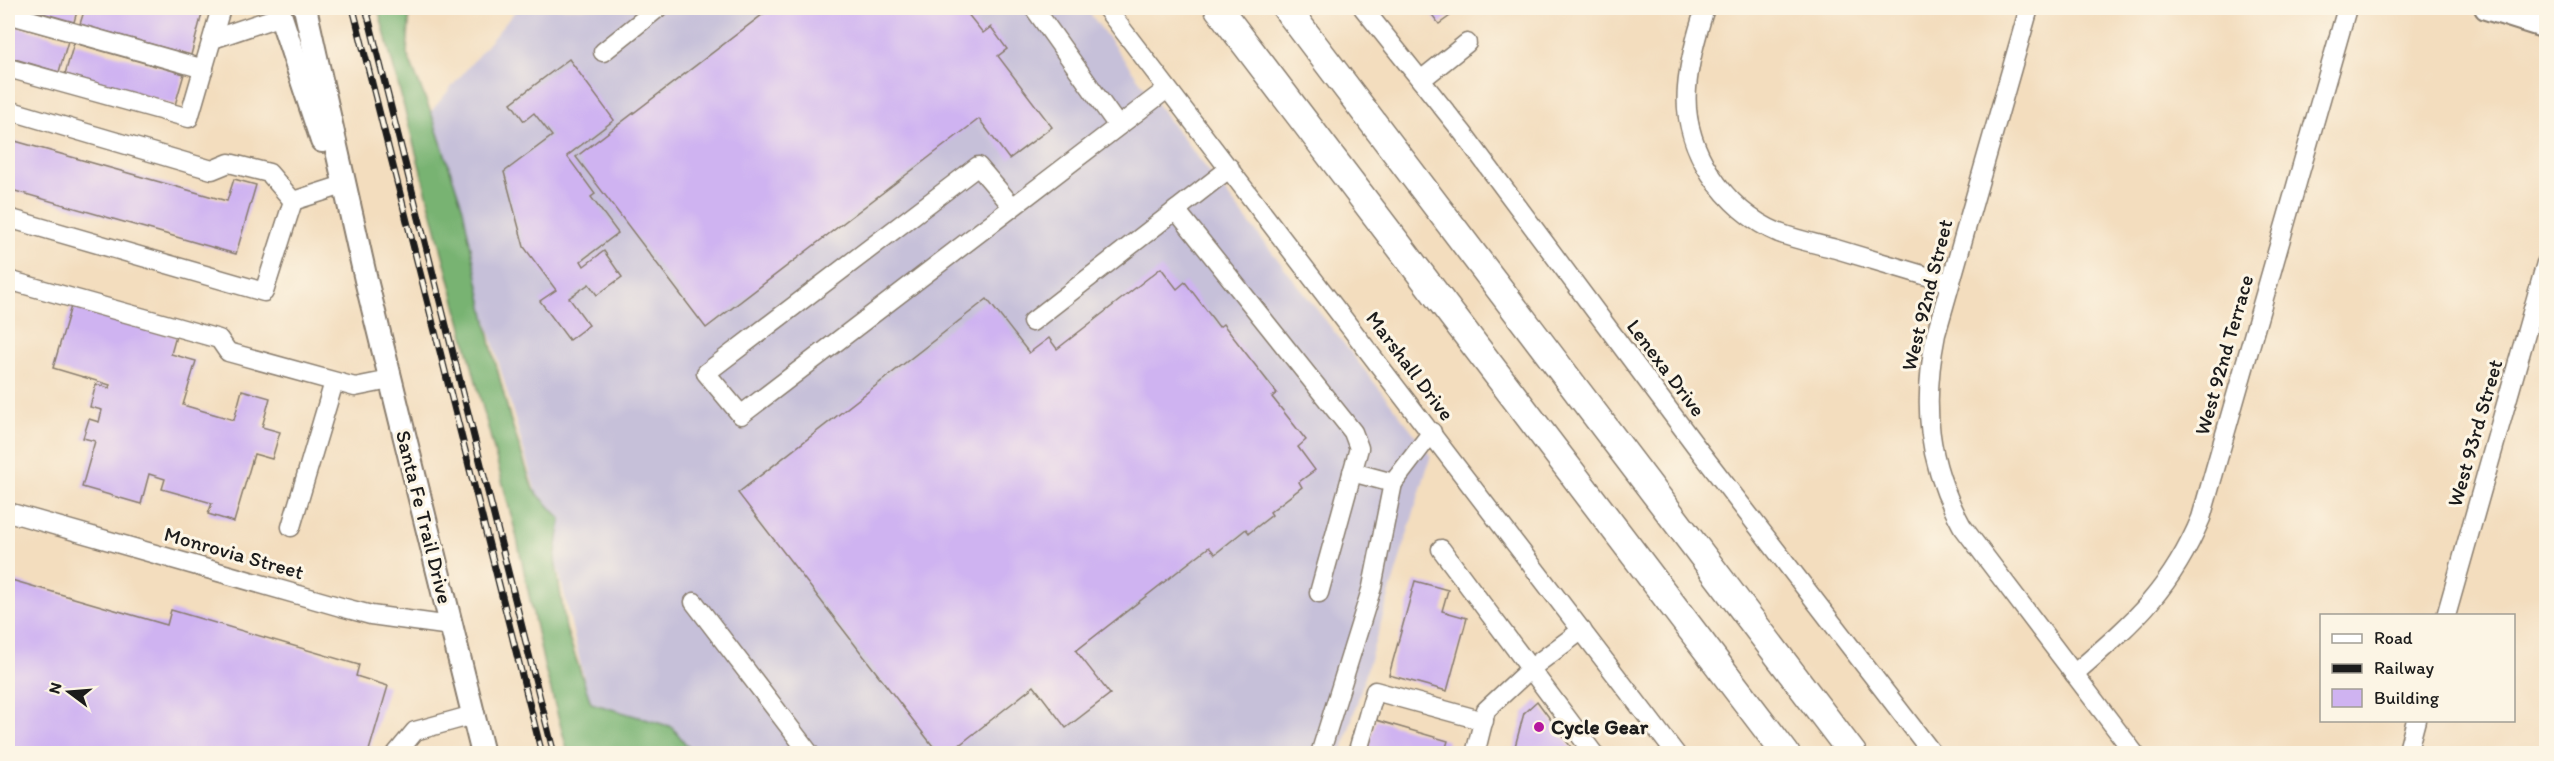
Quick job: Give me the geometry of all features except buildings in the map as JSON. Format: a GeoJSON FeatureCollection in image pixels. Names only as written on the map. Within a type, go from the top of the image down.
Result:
{"type":"FeatureCollection","features":[{"type":"Feature","properties":{"kind":"highway"},"geometry":{"type":"LineString","coordinates":[[1218,8],[1786,753]]}},
{"type":"Feature","properties":{"kind":"highway"},"geometry":{"type":"LineString","coordinates":[[1286,8],[1853,753]]}},
{"type":"Feature","properties":{"kind":"main road","name":"Santa Fe Trail Drive"},"geometry":{"type":"LineString","coordinates":[[305,8],[366,280],[483,753]]}},
{"type":"Feature","properties":{"kind":"main road"},"geometry":{"type":"LineString","coordinates":[[2486,8],[2519,13],[2547,27]]}},
{"type":"Feature","properties":{"kind":"main road","name":"Santa Fe Trail Drive"},"geometry":{"type":"LineString","coordinates":[[280,12],[366,280]]}},
{"type":"Feature","properties":{"kind":"street"},"geometry":{"type":"LineString","coordinates":[[8,68],[189,118],[221,8]]}},
{"type":"Feature","properties":{"kind":"street"},"geometry":{"type":"LineString","coordinates":[[603,52],[658,8]]}},
{"type":"Feature","properties":{"kind":"street"},"geometry":{"type":"LineString","coordinates":[[1034,8],[1118,126]]}},
{"type":"Feature","properties":{"kind":"street","name":"Marshall Drive"},"geometry":{"type":"LineString","coordinates":[[1106,8],[1677,753]]}},
{"type":"Feature","properties":{"kind":"street","name":"Lenexa Drive"},"geometry":{"type":"LineString","coordinates":[[1364,8],[1463,133],[1695,445],[1933,753]]}},
{"type":"Feature","properties":{"kind":"street"},"geometry":{"type":"LineString","coordinates":[[1705,8],[1690,64],[1686,90],[1688,116],[1704,164],[1724,192],[1749,216],[1779,232],[1950,283]]}},
{"type":"Feature","properties":{"kind":"street","name":"West 92nd Street"},"geometry":{"type":"LineString","coordinates":[[2028,8],[1936,334],[1929,373],[1927,402],[1931,445],[1936,466],[1962,526],[2134,753]]}},
{"type":"Feature","properties":{"kind":"street","name":"West 92nd Terrace"},"geometry":{"type":"LineString","coordinates":[[2074,674],[2136,620],[2165,586],[2188,549],[2197,528],[2347,8]]}},
{"type":"Feature","properties":{"kind":"street"},"geometry":{"type":"LineString","coordinates":[[213,39],[280,12]]}},
{"type":"Feature","properties":{"kind":"street"},"geometry":{"type":"LineString","coordinates":[[8,14],[204,69]]}},
{"type":"Feature","properties":{"kind":"street"},"geometry":{"type":"LineString","coordinates":[[1421,80],[1467,43]]}},
{"type":"Feature","properties":{"kind":"street"},"geometry":{"type":"LineString","coordinates":[[1012,206],[978,166],[706,373],[741,414],[1167,89]]}},
{"type":"Feature","properties":{"kind":"street"},"geometry":{"type":"LineString","coordinates":[[8,110],[212,170],[229,163],[269,173],[293,201]]}},
{"type":"Feature","properties":{"kind":"street"},"geometry":{"type":"LineString","coordinates":[[1032,322],[1230,168]]}},
{"type":"Feature","properties":{"kind":"street"},"geometry":{"type":"LineString","coordinates":[[293,201],[337,187]]}},
{"type":"Feature","properties":{"kind":"street"},"geometry":{"type":"LineString","coordinates":[[8,218],[264,292],[293,201]]}},
{"type":"Feature","properties":{"kind":"street"},"geometry":{"type":"LineString","coordinates":[[1176,210],[1353,432],[1359,448],[1319,593]]}},
{"type":"Feature","properties":{"kind":"street","name":"West 93rd Street"},"geometry":{"type":"LineString","coordinates":[[2446,614],[2547,263]]}},
{"type":"Feature","properties":{"kind":"street"},"geometry":{"type":"LineString","coordinates":[[8,280],[219,339],[228,352],[334,382],[355,387],[390,380]]}},
{"type":"Feature","properties":{"kind":"street"},"geometry":{"type":"LineString","coordinates":[[291,527],[334,382]]}},
{"type":"Feature","properties":{"kind":"street"},"geometry":{"type":"LineString","coordinates":[[1320,753],[1372,587],[1393,483],[1432,432]]}},
{"type":"Feature","properties":{"kind":"street"},"geometry":{"type":"LineString","coordinates":[[1352,472],[1393,483]]}},
{"type":"Feature","properties":{"kind":"street","name":"Monrovia Street"},"geometry":{"type":"LineString","coordinates":[[8,512],[371,615],[451,626]]}},
{"type":"Feature","properties":{"kind":"street"},"geometry":{"type":"LineString","coordinates":[[1441,549],[1594,753]]}},
{"type":"Feature","properties":{"kind":"street"},"geometry":{"type":"LineString","coordinates":[[694,602],[810,753]]}},
{"type":"Feature","properties":{"kind":"street"},"geometry":{"type":"LineString","coordinates":[[1475,753],[1486,710],[1530,669],[1582,630]]}},
{"type":"Feature","properties":{"kind":"street"},"geometry":{"type":"LineString","coordinates":[[1357,753],[1375,691],[1484,721]]}},
{"type":"Feature","properties":{"kind":"street"},"geometry":{"type":"LineString","coordinates":[[396,753],[415,731],[473,715]]}},
{"type":"Feature","properties":{"kind":"street"},"geometry":{"type":"LineString","coordinates":[[2407,753],[2415,722]]}},
{"type":"Feature","properties":{"kind":"shaded area"},"geometry":{"type":"Polygon","coordinates":[[[518,8],[1086,8],[1171,123],[1431,455],[1342,753],[677,753],[589,701],[562,584],[428,115],[518,8]]]}},
{"type":"Feature","properties":{"kind":"green space"},"geometry":{"type":"Polygon","coordinates":[[[378,8],[410,8],[407,54],[432,115],[463,209],[491,345],[510,418],[533,489],[561,519],[555,559],[566,629],[591,703],[672,727],[693,753],[568,753],[544,665],[516,534],[378,8]]]}},
{"type":"Feature","properties":{"kind":"railway"},"geometry":{"type":"LineString","coordinates":[[353,8],[542,754]]}},
{"type":"Feature","properties":{"kind":"railway"},"geometry":{"type":"LineString","coordinates":[[366,8],[554,754]]}},
{"type":"Feature","properties":{"kind":"place","name":"Cycle Gear"},"geometry":{"type":"Point","coordinates":[1539,727]}}]}
